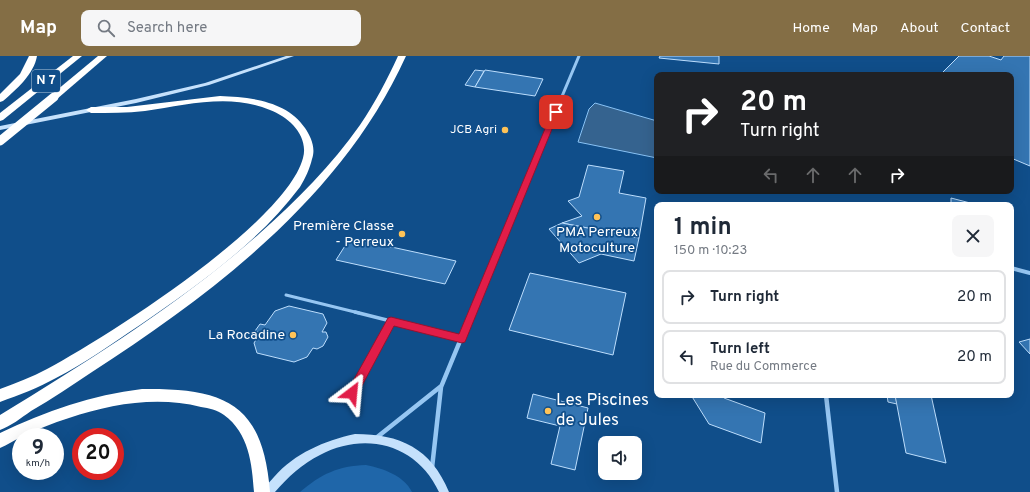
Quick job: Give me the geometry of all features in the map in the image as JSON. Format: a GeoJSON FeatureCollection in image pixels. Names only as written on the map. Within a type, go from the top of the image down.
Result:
{"type":"FeatureCollection","features":[{"type":"Feature","properties":{"kind":"highway"},"geometry":{"type":"LineString","coordinates":[[0,99],[16,86],[28,70],[33,56]]}},
{"type":"Feature","properties":{"kind":"highway","name":"N 7"},"geometry":{"type":"LineString","coordinates":[[0,118],[78,56]]}},
{"type":"Feature","properties":{"kind":"highway","name":"N 7"},"geometry":{"type":"LineString","coordinates":[[0,141],[103,56]]}},
{"type":"Feature","properties":{"kind":"highway"},"geometry":{"type":"LineString","coordinates":[[0,423],[97,364],[217,277],[255,245],[300,203],[348,149],[374,112],[402,56]]}},
{"type":"Feature","properties":{"kind":"highway"},"geometry":{"type":"LineString","coordinates":[[0,396],[49,375],[103,344],[205,271],[247,237],[284,200],[295,187],[303,173],[308,158],[309,145],[304,133],[297,123],[274,108],[260,103],[232,99],[156,105],[126,110],[91,110]]}},
{"type":"Feature","properties":{"kind":"highway"},"geometry":{"type":"LineString","coordinates":[[0,441],[84,406],[121,398],[151,396],[183,397],[209,402],[230,410],[240,422],[254,444],[262,480],[262,492]]}},
{"type":"Feature","properties":{"kind":"main road"},"geometry":{"type":"LineString","coordinates":[[0,128],[91,110],[207,84],[291,56]]}},
{"type":"Feature","properties":{"kind":"main road"},"geometry":{"type":"LineString","coordinates":[[268,492],[278,479],[296,463],[315,451],[335,442],[356,438],[376,438],[408,448],[421,458],[432,470],[444,492]]}},
{"type":"Feature","properties":{"kind":"street"},"geometry":{"type":"LineString","coordinates":[[432,470],[441,387],[579,56]]}},
{"type":"Feature","properties":{"kind":"street"},"geometry":{"type":"LineString","coordinates":[[1014,269],[1030,273]]}},
{"type":"Feature","properties":{"kind":"street"},"geometry":{"type":"LineString","coordinates":[[376,438],[441,387]]}},
{"type":"Feature","properties":{"kind":"street"},"geometry":{"type":"LineString","coordinates":[[826,398],[837,492]]}},
{"type":"Feature","properties":{"kind":"lane"},"geometry":{"type":"LineString","coordinates":[[286,295],[462,339]]}},
{"type":"Feature","properties":{"kind":"lane"},"geometry":{"type":"LineString","coordinates":[[352,393],[391,321]]}},
{"type":"Feature","properties":{"kind":"shaded area"},"geometry":{"type":"Polygon","coordinates":[[[595,103],[654,120],[654,157],[578,142],[589,109],[595,103]]]}},
{"type":"Feature","properties":{"kind":"shaded area"},"geometry":{"type":"Polygon","coordinates":[[[366,465],[386,471],[398,477],[404,481],[412,492],[300,492],[315,480],[330,472],[347,467],[366,465]]]}},
{"type":"Feature","properties":{"kind":"building"},"geometry":{"type":"Polygon","coordinates":[[[660,56],[719,56],[719,64],[659,58],[660,56]]]}},
{"type":"Feature","properties":{"kind":"building"},"geometry":{"type":"Polygon","coordinates":[[[959,56],[989,56],[1001,60],[1004,56],[1030,56],[1030,166],[1014,159],[1014,72],[943,72],[959,56]]]}},
{"type":"Feature","properties":{"kind":"building"},"geometry":{"type":"Polygon","coordinates":[[[475,70],[484,71],[475,87],[465,85],[475,70]]]}},
{"type":"Feature","properties":{"kind":"building"},"geometry":{"type":"Polygon","coordinates":[[[485,70],[543,79],[535,96],[475,87],[485,70]]]}},
{"type":"Feature","properties":{"kind":"building"},"geometry":{"type":"Polygon","coordinates":[[[588,165],[624,171],[619,193],[646,198],[639,238],[562,223],[582,216],[568,201],[579,197],[588,165]]]}},
{"type":"Feature","properties":{"kind":"building"},"geometry":{"type":"Polygon","coordinates":[[[951,198],[966,202],[951,202],[951,198]]]}},
{"type":"Feature","properties":{"kind":"building"},"geometry":{"type":"Polygon","coordinates":[[[562,223],[639,238],[634,261],[601,254],[579,263],[549,229],[562,223]]]}},
{"type":"Feature","properties":{"kind":"building"},"geometry":{"type":"Polygon","coordinates":[[[350,238],[456,261],[445,284],[336,260],[350,238]]]}},
{"type":"Feature","properties":{"kind":"building"},"geometry":{"type":"Polygon","coordinates":[[[530,273],[626,293],[613,355],[509,330],[530,273]]]}},
{"type":"Feature","properties":{"kind":"building","name":"La Rocadine"},"geometry":{"type":"Polygon","coordinates":[[[289,306],[323,314],[327,323],[322,332],[326,332],[328,337],[323,346],[317,349],[313,348],[307,357],[294,362],[257,353],[254,343],[260,333],[255,331],[260,324],[265,325],[275,311],[289,306]]]}},
{"type":"Feature","properties":{"kind":"building"},"geometry":{"type":"Polygon","coordinates":[[[1030,339],[1030,354],[1019,342],[1030,339]]]}},
{"type":"Feature","properties":{"kind":"building"},"geometry":{"type":"Polygon","coordinates":[[[533,394],[588,408],[575,470],[551,464],[560,426],[527,418],[533,394]]]}},
{"type":"Feature","properties":{"kind":"building"},"geometry":{"type":"Polygon","coordinates":[[[693,398],[724,398],[765,413],[761,443],[709,424],[693,398]]]}},
{"type":"Feature","properties":{"kind":"building"},"geometry":{"type":"Polygon","coordinates":[[[887,398],[896,398],[897,404],[888,402],[887,398]]]}},
{"type":"Feature","properties":{"kind":"building"},"geometry":{"type":"Polygon","coordinates":[[[896,398],[932,398],[946,463],[906,453],[896,398]]]}},
{"type":"Feature","properties":{"kind":"place","name":"JCB Agri"},"geometry":{"type":"Point","coordinates":[505,130]}},
{"type":"Feature","properties":{"kind":"place","name":"PMA Perreux Motoculture"},"geometry":{"type":"Point","coordinates":[597,217]}},
{"type":"Feature","properties":{"kind":"place","name":"Première Classe - Perreux"},"geometry":{"type":"Point","coordinates":[402,234]}},
{"type":"Feature","properties":{"kind":"place","name":"La Rocadine"},"geometry":{"type":"Point","coordinates":[293,335]}},
{"type":"Feature","properties":{"kind":"place","name":"Les Piscines de Jules"},"geometry":{"type":"Point","coordinates":[548,411]}},
{"type":"Feature","properties":{"kind":"route"},"geometry":{"type":"LineString","coordinates":[[352,393],[391,321],[462,339],[556,112]]}}]}
